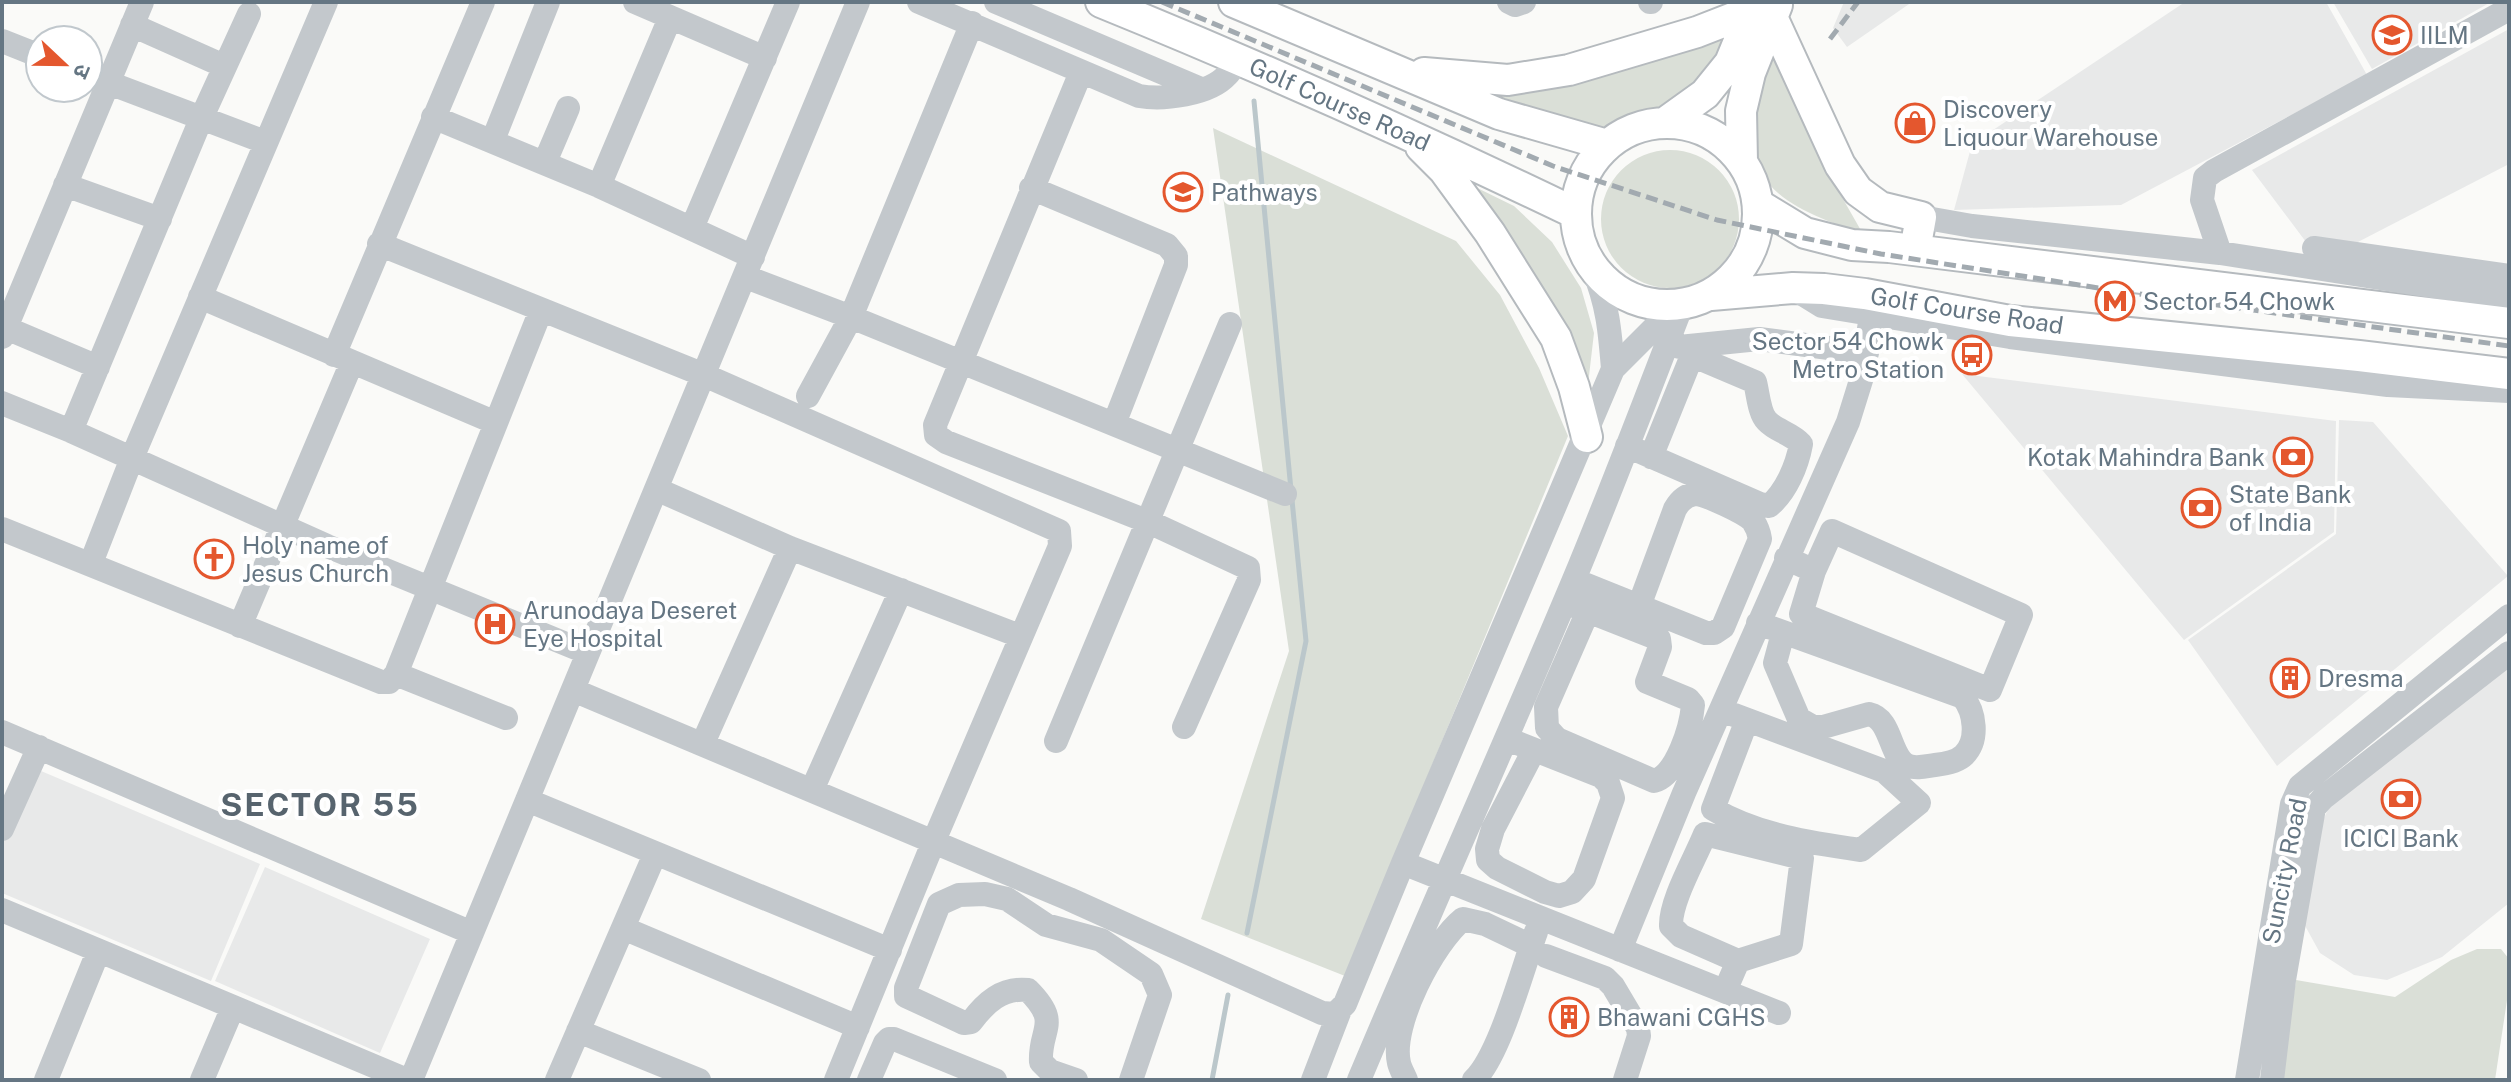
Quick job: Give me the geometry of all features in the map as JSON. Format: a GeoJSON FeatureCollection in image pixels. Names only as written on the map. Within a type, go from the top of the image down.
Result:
{"type":"FeatureCollection","features":[{"type":"Feature","properties":{"kind":"main road","name":"Golf Course Road"},"geometry":{"type":"LineString","coordinates":[[1101,2],[1238,59],[1575,213]]}},
{"type":"Feature","properties":{"kind":"main road"},"geometry":{"type":"LineString","coordinates":[[1234,2],[1499,114],[1607,145]]}},
{"type":"Feature","properties":{"kind":"main road"},"geometry":{"type":"LineString","coordinates":[[1386,66],[1508,80],[1569,70],[1697,32],[1761,6]]}},
{"type":"Feature","properties":{"kind":"main road"},"geometry":{"type":"LineString","coordinates":[[1666,122],[1705,94],[1730,63],[1761,6]]}},
{"type":"Feature","properties":{"kind":"main road"},"geometry":{"type":"LineString","coordinates":[[1742,161],[1741,111],[1761,6]]}},
{"type":"Feature","properties":{"kind":"main road"},"geometry":{"type":"LineString","coordinates":[[1761,6],[1834,152],[1858,191],[1880,207],[1921,217],[1915,250]]}},
{"type":"Feature","properties":{"kind":"main road"},"geometry":{"type":"LineString","coordinates":[[1666,122],[1688,124],[1709,132],[1727,144],[1742,161],[1753,182],[1759,205],[1757,232],[1748,257],[1732,279],[1711,295],[1678,306],[1648,304],[1627,297],[1593,269],[1580,243],[1575,213],[1579,188],[1590,164],[1607,145],[1635,128],[1666,122]]}},
{"type":"Feature","properties":{"kind":"main road"},"geometry":{"type":"LineString","coordinates":[[1405,134],[1444,170],[1490,233],[1556,338],[1574,387],[1587,437]]}},
{"type":"Feature","properties":{"kind":"main road","name":"Golf Course Road"},"geometry":{"type":"LineString","coordinates":[[1759,205],[1805,233],[1852,245],[1915,250],[2509,323]]}},
{"type":"Feature","properties":{"kind":"main road","name":"Golf Course Road"},"geometry":{"type":"LineString","coordinates":[[1711,295],[1793,288],[1865,294],[2010,321],[2509,374]]}},
{"type":"Feature","properties":{"kind":"main road"},"geometry":{"type":"LineString","coordinates":[[2474,319],[2509,305]]}},
{"type":"Feature","properties":{"kind":"street"},"geometry":{"type":"LineString","coordinates":[[104,69],[132,25],[142,2]]}},
{"type":"Feature","properties":{"kind":"street"},"geometry":{"type":"LineString","coordinates":[[91,563],[132,458],[326,2]]}},
{"type":"Feature","properties":{"kind":"street"},"geometry":{"type":"LineString","coordinates":[[240,626],[283,527],[343,358],[379,244],[483,2]]}},
{"type":"Feature","properties":{"kind":"street"},"geometry":{"type":"LineString","coordinates":[[493,140],[548,2]]}},
{"type":"Feature","properties":{"kind":"street"},"geometry":{"type":"LineString","coordinates":[[635,2],[765,58]]}},
{"type":"Feature","properties":{"kind":"street"},"geometry":{"type":"LineString","coordinates":[[692,228],[788,2]]}},
{"type":"Feature","properties":{"kind":"street"},"geometry":{"type":"LineString","coordinates":[[2,910],[409,1080],[858,2]]}},
{"type":"Feature","properties":{"kind":"street"},"geometry":{"type":"LineString","coordinates":[[919,2],[1139,96],[1178,97],[1201,89],[1224,79],[1238,59]]}},
{"type":"Feature","properties":{"kind":"street"},"geometry":{"type":"LineString","coordinates":[[996,2],[1201,89]]}},
{"type":"Feature","properties":{"kind":"street"},"geometry":{"type":"LineString","coordinates":[[1263,2],[1356,42],[1386,66]]}},
{"type":"Feature","properties":{"kind":"street"},"geometry":{"type":"LineString","coordinates":[[1509,2],[1515,5],[1524,2]]}},
{"type":"Feature","properties":{"kind":"street"},"geometry":{"type":"LineString","coordinates":[[2220,253],[2202,200],[2205,178],[2509,9]]}},
{"type":"Feature","properties":{"kind":"street"},"geometry":{"type":"LineString","coordinates":[[71,431],[201,119],[249,14]]}},
{"type":"Feature","properties":{"kind":"street"},"geometry":{"type":"LineString","coordinates":[[599,186],[670,18]]}},
{"type":"Feature","properties":{"kind":"street"},"geometry":{"type":"LineString","coordinates":[[808,396],[851,317],[972,23]]}},
{"type":"Feature","properties":{"kind":"street"},"geometry":{"type":"LineString","coordinates":[[132,25],[224,66]]}},
{"type":"Feature","properties":{"kind":"street"},"geometry":{"type":"LineString","coordinates":[[2,41],[24,50]]}},
{"type":"Feature","properties":{"kind":"street"},"geometry":{"type":"LineString","coordinates":[[1081,72],[960,362],[935,425],[936,435],[946,442],[1149,522],[1248,568],[1249,580],[1184,727]]}},
{"type":"Feature","properties":{"kind":"street"},"geometry":{"type":"LineString","coordinates":[[104,81],[265,142]]}},
{"type":"Feature","properties":{"kind":"street"},"geometry":{"type":"LineString","coordinates":[[90,104],[65,185],[4,332],[98,367]]}},
{"type":"Feature","properties":{"kind":"street"},"geometry":{"type":"LineString","coordinates":[[545,162],[568,108]]}},
{"type":"Feature","properties":{"kind":"street"},"geometry":{"type":"LineString","coordinates":[[433,117],[545,162],[692,228],[749,267],[851,317],[1285,494]]}},
{"type":"Feature","properties":{"kind":"street"},"geometry":{"type":"LineString","coordinates":[[65,185],[160,219]]}},
{"type":"Feature","properties":{"kind":"street"},"geometry":{"type":"LineString","coordinates":[[1031,188],[1167,245],[1176,256],[1176,265],[1114,424]]}},
{"type":"Feature","properties":{"kind":"street"},"geometry":{"type":"LineString","coordinates":[[1921,217],[1972,226],[2220,253],[2509,298]]}},
{"type":"Feature","properties":{"kind":"street"},"geometry":{"type":"LineString","coordinates":[[379,244],[704,375],[1059,531],[1060,546],[836,1080]]}},
{"type":"Feature","properties":{"kind":"street"},"geometry":{"type":"LineString","coordinates":[[2314,248],[2509,276]]}},
{"type":"Feature","properties":{"kind":"street"},"geometry":{"type":"LineString","coordinates":[[1593,269],[1605,297],[1613,369]]}},
{"type":"Feature","properties":{"kind":"street"},"geometry":{"type":"LineString","coordinates":[[1793,288],[1822,306],[2010,337],[2388,385],[2509,391]]}},
{"type":"Feature","properties":{"kind":"street"},"geometry":{"type":"LineString","coordinates":[[200,297],[496,423]]}},
{"type":"Feature","properties":{"kind":"street"},"geometry":{"type":"LineString","coordinates":[[1359,1080],[1569,591],[1665,350],[1678,306]]}},
{"type":"Feature","properties":{"kind":"street"},"geometry":{"type":"LineString","coordinates":[[1313,1080],[1340,1010],[1587,437],[1613,369],[1678,306]]}},
{"type":"Feature","properties":{"kind":"street"},"geometry":{"type":"LineString","coordinates":[[2,529],[381,682],[389,682],[396,674],[431,589],[541,310]]}},
{"type":"Feature","properties":{"kind":"street"},"geometry":{"type":"LineString","coordinates":[[1620,950],[1786,558],[1848,422],[1867,353],[1871,315]]}},
{"type":"Feature","properties":{"kind":"street"},"geometry":{"type":"LineString","coordinates":[[1056,741],[1230,324]]}},
{"type":"Feature","properties":{"kind":"street"},"geometry":{"type":"LineString","coordinates":[[1665,350],[1698,343],[1759,339],[1867,353]]}},
{"type":"Feature","properties":{"kind":"street"},"geometry":{"type":"LineString","coordinates":[[1627,446],[1651,457],[1769,506],[1780,497],[1801,444],[1793,435],[1768,423],[1755,382],[1696,357],[1689,363],[1651,457]]}},
{"type":"Feature","properties":{"kind":"street"},"geometry":{"type":"LineString","coordinates":[[2,403],[283,527],[588,653]]}},
{"type":"Feature","properties":{"kind":"street"},"geometry":{"type":"LineString","coordinates":[[656,489],[790,548],[1020,636]]}},
{"type":"Feature","properties":{"kind":"street"},"geometry":{"type":"LineString","coordinates":[[1569,591],[1639,606],[1706,633],[1714,633],[1723,627],[1760,539],[1755,523],[1746,515],[1702,496],[1694,494],[1681,500],[1639,606]]}},
{"type":"Feature","properties":{"kind":"street"},"geometry":{"type":"LineString","coordinates":[[1832,531],[2021,615],[1990,690],[1801,614],[1814,571],[1832,531]]}},
{"type":"Feature","properties":{"kind":"street"},"geometry":{"type":"LineString","coordinates":[[703,743],[790,548]]}},
{"type":"Feature","properties":{"kind":"street"},"geometry":{"type":"LineString","coordinates":[[1786,558],[1814,571]]}},
{"type":"Feature","properties":{"kind":"street"},"geometry":{"type":"LineString","coordinates":[[812,790],[901,590]]}},
{"type":"Feature","properties":{"kind":"street"},"geometry":{"type":"LineString","coordinates":[[1569,591],[1588,611],[1659,639],[1660,647],[1646,677],[1647,682],[1688,699],[1693,705],[1691,722],[1671,770],[1664,779],[1654,781],[1577,748],[1557,739],[1547,728],[1546,707],[1588,611]]}},
{"type":"Feature","properties":{"kind":"street","name":"Suncity Road"},"geometry":{"type":"LineString","coordinates":[[2247,1080],[2292,804],[2300,786],[2509,616]]}},
{"type":"Feature","properties":{"kind":"street"},"geometry":{"type":"LineString","coordinates":[[1758,623],[1963,697],[1971,708],[1973,721],[1967,752],[1963,757],[1945,764],[1910,767],[1902,763],[1884,726],[1874,715],[1823,727],[1807,725],[1794,712],[1775,663],[1783,633]]}},
{"type":"Feature","properties":{"kind":"street","name":"Suncity Road"},"geometry":{"type":"LineString","coordinates":[[2272,1080],[2284,980],[2313,814],[2323,798],[2509,653]]}},
{"type":"Feature","properties":{"kind":"street"},"geometry":{"type":"LineString","coordinates":[[396,674],[506,718]]}},
{"type":"Feature","properties":{"kind":"street"},"geometry":{"type":"LineString","coordinates":[[573,690],[1068,899],[1322,1013],[1330,1015],[1340,1010]]}},
{"type":"Feature","properties":{"kind":"street"},"geometry":{"type":"LineString","coordinates":[[1721,710],[1884,771],[1919,803],[1861,850],[1809,843],[1732,820],[1713,809],[1747,720]]}},
{"type":"Feature","properties":{"kind":"street"},"geometry":{"type":"LineString","coordinates":[[2,732],[472,933]]}},
{"type":"Feature","properties":{"kind":"street"},"geometry":{"type":"LineString","coordinates":[[1507,739],[1601,776],[1608,783],[1613,798],[1584,879],[1572,892],[1559,896],[1497,868],[1488,860],[1487,849],[1493,829],[1534,750]]}},
{"type":"Feature","properties":{"kind":"street"},"geometry":{"type":"LineString","coordinates":[[2,829],[39,747]]}},
{"type":"Feature","properties":{"kind":"street"},"geometry":{"type":"LineString","coordinates":[[527,800],[890,950]]}},
{"type":"Feature","properties":{"kind":"street"},"geometry":{"type":"LineString","coordinates":[[1725,991],[1738,961],[1791,944],[1802,858],[1705,834],[1679,895],[1671,926],[1681,936],[1738,961]]}},
{"type":"Feature","properties":{"kind":"street"},"geometry":{"type":"LineString","coordinates":[[557,1080],[655,854]]}},
{"type":"Feature","properties":{"kind":"street"},"geometry":{"type":"LineString","coordinates":[[1403,863],[1779,1013]]}},
{"type":"Feature","properties":{"kind":"street"},"geometry":{"type":"LineString","coordinates":[[1076,1080],[1050,1071],[1041,1062],[1040,1052],[1048,1028],[1042,1006],[1028,990],[1019,989],[985,1003],[971,1022],[964,1023],[906,996],[906,988],[939,904],[959,895],[985,894],[1007,899],[1056,928],[1101,940],[1151,974],[1160,995],[1131,1080]]}},
{"type":"Feature","properties":{"kind":"street"},"geometry":{"type":"LineString","coordinates":[[1056,928],[1068,899]]}},
{"type":"Feature","properties":{"kind":"street"},"geometry":{"type":"LineString","coordinates":[[1406,1080],[1398,1062],[1399,1036],[1410,1002],[1434,950],[1449,930],[1463,919],[1485,924],[1538,951],[1605,978],[1638,1028],[1639,1036],[1625,1080]]}},
{"type":"Feature","properties":{"kind":"street"},"geometry":{"type":"LineString","coordinates":[[1497,1080],[1549,922]]}},
{"type":"Feature","properties":{"kind":"street"},"geometry":{"type":"LineString","coordinates":[[623,928],[858,1027]]}},
{"type":"Feature","properties":{"kind":"street"},"geometry":{"type":"LineString","coordinates":[[1474,1080],[1493,1052],[1538,951]]}},
{"type":"Feature","properties":{"kind":"street"},"geometry":{"type":"LineString","coordinates":[[46,1080],[98,952]]}},
{"type":"Feature","properties":{"kind":"street"},"geometry":{"type":"LineString","coordinates":[[202,1080],[233,1007]]}},
{"type":"Feature","properties":{"kind":"street"},"geometry":{"type":"LineString","coordinates":[[578,1031],[699,1080]]}},
{"type":"Feature","properties":{"kind":"street"},"geometry":{"type":"LineString","coordinates":[[869,1080],[889,1039],[995,1080]]}},
{"type":"Feature","properties":{"kind":"shaded area"},"geometry":{"type":"Polygon","coordinates":[[[1844,2],[1912,2],[1847,47],[1833,28],[1844,2]]]}},
{"type":"Feature","properties":{"kind":"shaded area"},"geometry":{"type":"Polygon","coordinates":[[[2185,2],[2326,2],[2367,75],[2121,205],[1954,210],[1972,144],[2185,2]]]}},
{"type":"Feature","properties":{"kind":"shaded area","name":"IILM"},"geometry":{"type":"Polygon","coordinates":[[[2333,2],[2491,2],[2372,69],[2333,2]]]}},
{"type":"Feature","properties":{"kind":"shaded area"},"geometry":{"type":"Polygon","coordinates":[[[2509,29],[2509,164],[2356,243],[2306,242],[2252,170],[2509,29]]]}},
{"type":"Feature","properties":{"kind":"shaded area"},"geometry":{"type":"Polygon","coordinates":[[[1725,33],[1711,66],[1693,96],[1666,111],[1593,132],[1473,96],[1725,33]]]}},
{"type":"Feature","properties":{"kind":"shaded area"},"geometry":{"type":"Polygon","coordinates":[[[1772,46],[1815,150],[1863,234],[1789,202],[1767,181],[1760,168],[1756,100],[1772,46]]]}},
{"type":"Feature","properties":{"kind":"shaded area"},"geometry":{"type":"Polygon","coordinates":[[[1213,128],[1456,241],[1500,295],[1539,368],[1568,436],[1345,976],[1201,919],[1289,651],[1213,128]]]}},
{"type":"Feature","properties":{"kind":"shaded area"},"geometry":{"type":"Polygon","coordinates":[[[1670,150],[1697,155],[1719,170],[1734,192],[1739,219],[1734,246],[1719,268],[1697,283],[1670,288],[1643,283],[1621,268],[1606,246],[1601,219],[1606,192],[1621,170],[1643,155],[1670,150]]]}},
{"type":"Feature","properties":{"kind":"shaded area"},"geometry":{"type":"Polygon","coordinates":[[[1465,182],[1514,206],[1552,242],[1581,288],[1594,333],[1587,393],[1465,182]]]}},
{"type":"Feature","properties":{"kind":"shaded area"},"geometry":{"type":"Polygon","coordinates":[[[1962,374],[2336,421],[2334,532],[2184,640],[1962,374]]]}},
{"type":"Feature","properties":{"kind":"shaded area"},"geometry":{"type":"Polygon","coordinates":[[[2339,420],[2373,422],[2508,576],[2277,766],[2188,640],[2336,534],[2339,420]]]}},
{"type":"Feature","properties":{"kind":"shaded area"},"geometry":{"type":"Polygon","coordinates":[[[2509,664],[2509,903],[2442,957],[2387,980],[2354,975],[2320,953],[2303,922],[2313,839],[2329,808],[2509,664]]]}},
{"type":"Feature","properties":{"kind":"shaded area"},"geometry":{"type":"Polygon","coordinates":[[[34,768],[260,864],[211,981],[2,893],[2,844],[34,768]]]}},
{"type":"Feature","properties":{"kind":"shaded area"},"geometry":{"type":"Polygon","coordinates":[[[265,867],[430,939],[380,1053],[215,981],[265,867]]]}},
{"type":"Feature","properties":{"kind":"shaded area"},"geometry":{"type":"Polygon","coordinates":[[[2477,949],[2501,949],[2509,959],[2509,987],[2495,1080],[2281,1080],[2296,980],[2395,997],[2451,960],[2477,949]]]}},
{"type":"Feature","properties":{"kind":"waterway"},"geometry":{"type":"LineString","coordinates":[[1254,101],[1291,490]]}},
{"type":"Feature","properties":{"kind":"waterway"},"geometry":{"type":"LineString","coordinates":[[1247,933],[1306,641],[1292,500]]}},
{"type":"Feature","properties":{"kind":"waterway"},"geometry":{"type":"LineString","coordinates":[[1212,1080],[1228,995]]}},
{"type":"Feature","properties":{"kind":"railway"},"geometry":{"type":"LineString","coordinates":[[1162,2],[1553,166],[1717,220],[1881,254],[2509,346]]}},
{"type":"Feature","properties":{"kind":"railway"},"geometry":{"type":"LineString","coordinates":[[1830,39],[1858,2]]}},
{"type":"Feature","properties":{"kind":"place","name":"IILM"},"geometry":{"type":"Point","coordinates":[2392,35]}},
{"type":"Feature","properties":{"kind":"place","name":"Discovery Liquour Warehouse"},"geometry":{"type":"Point","coordinates":[1915,123]}},
{"type":"Feature","properties":{"kind":"place","name":"Pathways"},"geometry":{"type":"Point","coordinates":[1183,192]}},
{"type":"Feature","properties":{"kind":"place","name":"Sector 54 Chowk"},"geometry":{"type":"Point","coordinates":[2115,301]}},
{"type":"Feature","properties":{"kind":"place","name":"Sector 54 Chowk Metro Station"},"geometry":{"type":"Point","coordinates":[1972,355]}},
{"type":"Feature","properties":{"kind":"place","name":"Kotak Mahindra Bank"},"geometry":{"type":"Point","coordinates":[2293,457]}},
{"type":"Feature","properties":{"kind":"place","name":"State Bank of India"},"geometry":{"type":"Point","coordinates":[2201,508]}},
{"type":"Feature","properties":{"kind":"place","name":"Holy name of Jesus Church"},"geometry":{"type":"Point","coordinates":[214,559]}},
{"type":"Feature","properties":{"kind":"place","name":"Arunodaya Deseret Eye Hospital"},"geometry":{"type":"Point","coordinates":[495,624]}},
{"type":"Feature","properties":{"kind":"place","name":"Dresma"},"geometry":{"type":"Point","coordinates":[2290,678]}},
{"type":"Feature","properties":{"kind":"place","name":"ICICI Bank"},"geometry":{"type":"Point","coordinates":[2401,799]}},
{"type":"Feature","properties":{"kind":"place","name":"Bhawani CGHS"},"geometry":{"type":"Point","coordinates":[1569,1017]}},
{"type":"Feature","properties":{"kind":"district","name":"SECTOR 55"},"geometry":{"type":"Point","coordinates":[320,804]}}]}
